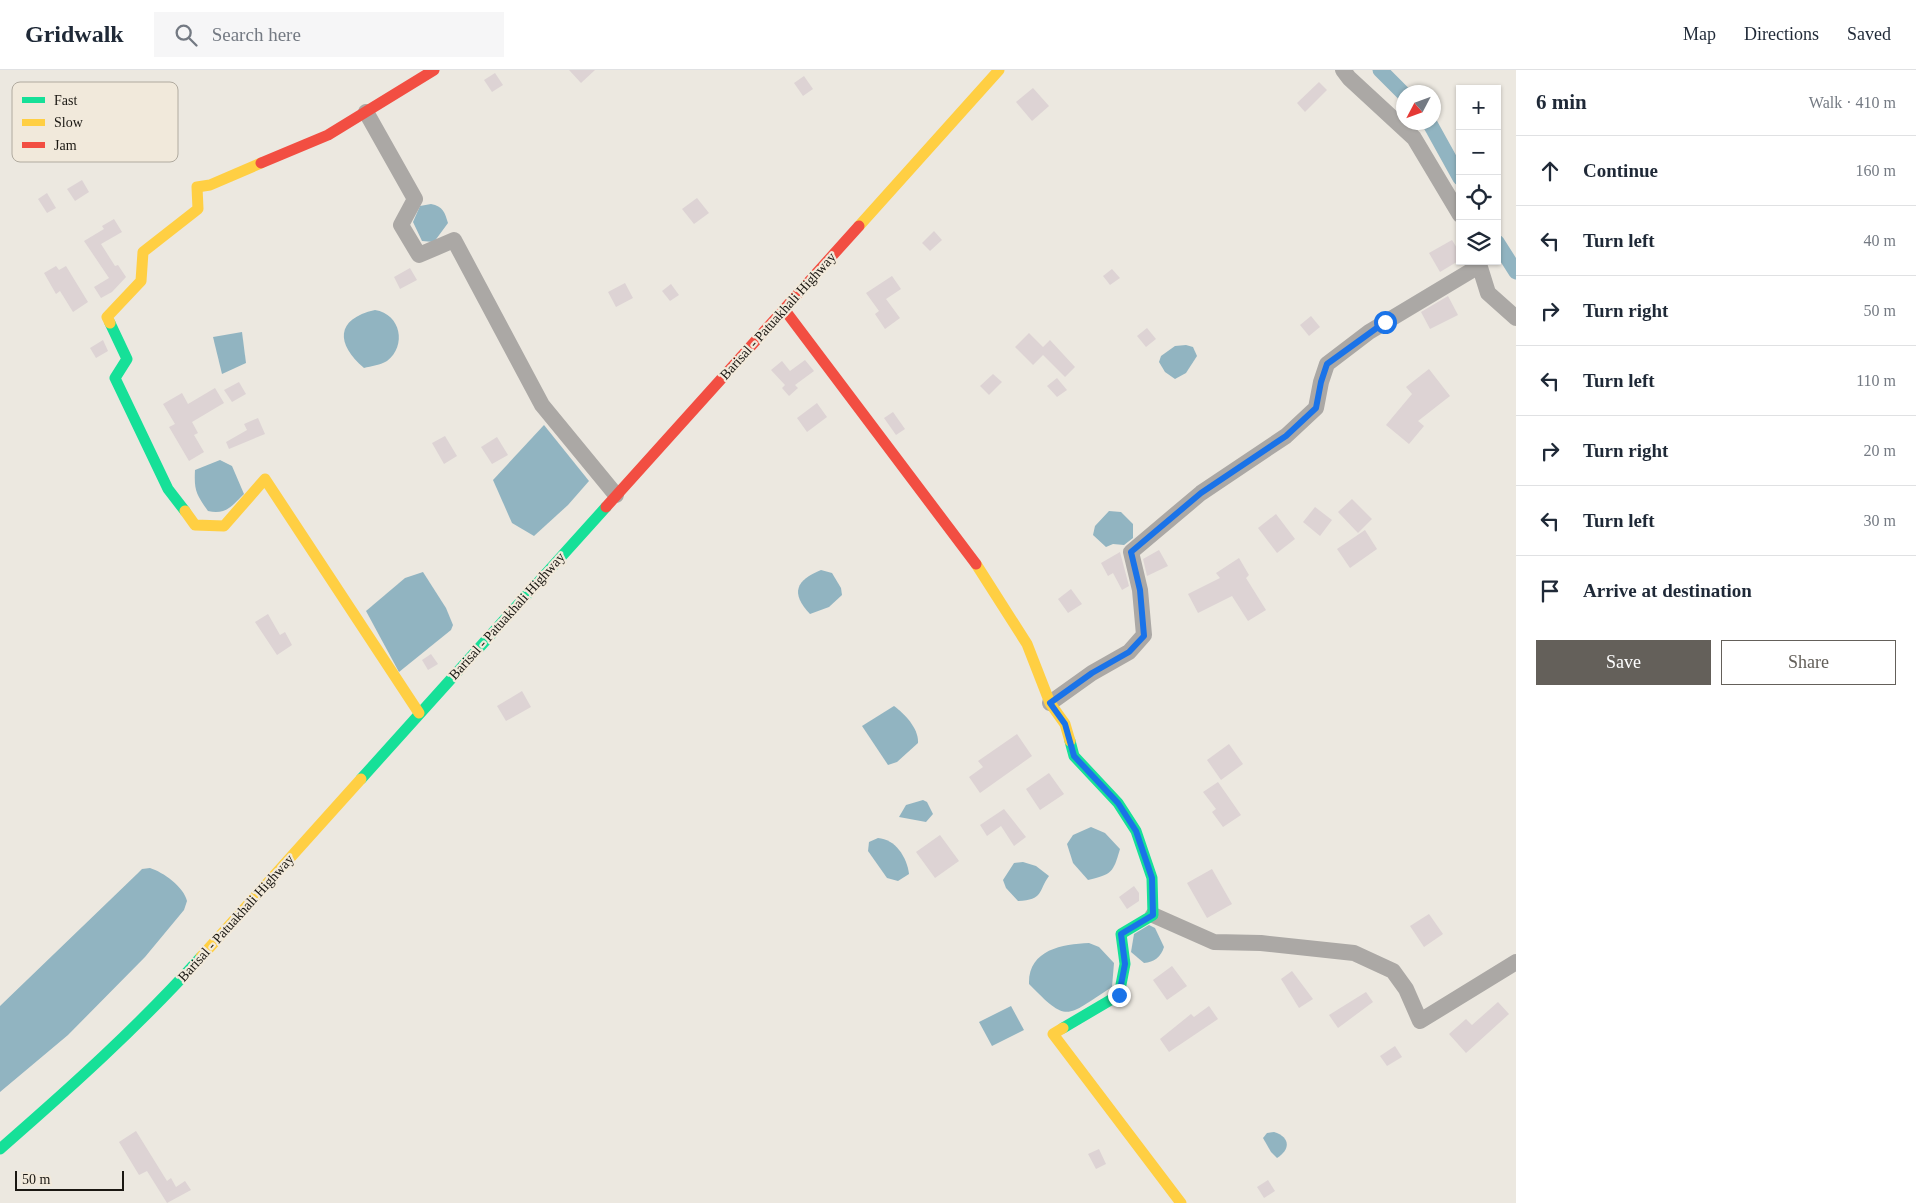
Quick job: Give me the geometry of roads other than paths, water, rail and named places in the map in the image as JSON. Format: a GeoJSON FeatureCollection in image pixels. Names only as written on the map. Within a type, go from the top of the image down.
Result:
{"type":"FeatureCollection","features":[{"type":"Feature","properties":{"kind":"main road"},"geometry":{"type":"LineString","coordinates":[[419,713],[265,479],[224,526],[196,525],[168,489],[116,378],[127,359],[107,317],[141,281],[143,252],[198,209],[197,187],[210,185],[328,135],[434,70]]}},
{"type":"Feature","properties":{"kind":"main road","name":"Barisal - Patuakhali Highway"},"geometry":{"type":"LineString","coordinates":[[0,1148],[79,1081],[171,990],[999,70]]}},
{"type":"Feature","properties":{"kind":"main road"},"geometry":{"type":"LineString","coordinates":[[784,309],[989,580],[1027,644],[1050,703],[1065,724],[1074,756],[1118,803],[1136,831],[1152,878],[1153,915],[1121,934],[1125,964],[1119,995],[1053,1034],[1181,1203]]}},
{"type":"Feature","properties":{"kind":"street"},"geometry":{"type":"LineString","coordinates":[[1343,70],[1348,78],[1414,138],[1456,208]]}},
{"type":"Feature","properties":{"kind":"street"},"geometry":{"type":"LineString","coordinates":[[366,112],[415,199],[401,225],[419,255],[454,240],[542,405],[616,495]]}},
{"type":"Feature","properties":{"kind":"street"},"geometry":{"type":"LineString","coordinates":[[1050,703],[1092,673],[1129,652],[1144,636],[1140,590],[1131,552],[1201,493],[1286,436],[1316,408],[1327,364],[1369,332],[1477,265]]}},
{"type":"Feature","properties":{"kind":"street"},"geometry":{"type":"LineString","coordinates":[[1479,265],[1488,293],[1516,318]]}},
{"type":"Feature","properties":{"kind":"street"},"geometry":{"type":"LineString","coordinates":[[1153,915],[1214,942],[1261,943],[1354,953],[1393,971],[1406,989],[1420,1021],[1516,962]]}},
{"type":"Feature","properties":{"kind":"water"},"geometry":{"type":"Polygon","coordinates":[[[431,204],[443,210],[448,223],[434,242],[422,241],[413,222],[420,206],[431,204]]]}},
{"type":"Feature","properties":{"kind":"water"},"geometry":{"type":"Polygon","coordinates":[[[375,310],[391,318],[398,331],[399,339],[393,355],[387,361],[364,368],[348,350],[344,333],[352,319],[375,310]]]}},
{"type":"Feature","properties":{"kind":"water"},"geometry":{"type":"Polygon","coordinates":[[[242,332],[246,363],[222,374],[213,337],[242,332]]]}},
{"type":"Feature","properties":{"kind":"water"},"geometry":{"type":"Polygon","coordinates":[[[1186,345],[1193,347],[1197,356],[1186,373],[1175,379],[1165,372],[1159,362],[1161,356],[1175,346],[1186,345]]]}},
{"type":"Feature","properties":{"kind":"water"},"geometry":{"type":"Polygon","coordinates":[[[544,425],[589,481],[568,505],[534,536],[512,523],[493,480],[544,425]]]}},
{"type":"Feature","properties":{"kind":"water"},"geometry":{"type":"Polygon","coordinates":[[[220,460],[232,466],[244,494],[224,511],[208,511],[197,492],[195,470],[220,460]]]}},
{"type":"Feature","properties":{"kind":"water"},"geometry":{"type":"Polygon","coordinates":[[[1109,511],[1121,512],[1133,524],[1133,538],[1124,545],[1113,544],[1106,547],[1093,535],[1095,526],[1109,511]]]}},
{"type":"Feature","properties":{"kind":"water"},"geometry":{"type":"Polygon","coordinates":[[[821,570],[832,573],[841,588],[842,595],[829,607],[810,614],[800,600],[799,588],[806,578],[821,570]]]}},
{"type":"Feature","properties":{"kind":"water"},"geometry":{"type":"Polygon","coordinates":[[[423,572],[446,608],[453,625],[451,630],[399,672],[366,611],[405,578],[423,572]]]}},
{"type":"Feature","properties":{"kind":"water"},"geometry":{"type":"Polygon","coordinates":[[[894,706],[903,713],[914,727],[918,743],[897,762],[888,765],[862,726],[894,706]]]}},
{"type":"Feature","properties":{"kind":"water"},"geometry":{"type":"Polygon","coordinates":[[[923,800],[927,802],[933,814],[926,822],[899,817],[906,805],[923,800]]]}},
{"type":"Feature","properties":{"kind":"water"},"geometry":{"type":"Polygon","coordinates":[[[1091,827],[1105,833],[1120,849],[1113,868],[1107,874],[1088,880],[1073,863],[1067,844],[1073,835],[1091,827]]]}},
{"type":"Feature","properties":{"kind":"water"},"geometry":{"type":"Polygon","coordinates":[[[878,838],[895,845],[906,861],[909,874],[898,881],[887,878],[868,851],[869,842],[878,838]]]}},
{"type":"Feature","properties":{"kind":"water"},"geometry":{"type":"Polygon","coordinates":[[[1023,862],[1036,866],[1049,876],[1036,897],[1018,901],[1006,888],[1003,880],[1014,863],[1023,862]]]}},
{"type":"Feature","properties":{"kind":"water"},"geometry":{"type":"Polygon","coordinates":[[[150,868],[167,877],[182,890],[187,901],[184,910],[145,957],[68,1035],[0,1092],[0,1006],[142,869],[150,868]]]}},
{"type":"Feature","properties":{"kind":"water"},"geometry":{"type":"Polygon","coordinates":[[[1149,925],[1155,928],[1164,947],[1157,958],[1144,963],[1131,952],[1134,934],[1149,925]]]}},
{"type":"Feature","properties":{"kind":"water"},"geometry":{"type":"Polygon","coordinates":[[[1089,943],[1099,947],[1114,963],[1112,987],[1076,1010],[1061,1011],[1052,1006],[1029,984],[1030,973],[1034,963],[1040,956],[1058,947],[1089,943]]]}},
{"type":"Feature","properties":{"kind":"water"},"geometry":{"type":"Polygon","coordinates":[[[1011,1006],[1024,1030],[992,1046],[979,1022],[1011,1006]]]}},
{"type":"Feature","properties":{"kind":"water"},"geometry":{"type":"Polygon","coordinates":[[[1274,1132],[1283,1137],[1287,1144],[1285,1151],[1277,1158],[1263,1138],[1267,1133],[1274,1132]]]}},
{"type":"Feature","properties":{"kind":"waterway"},"geometry":{"type":"LineString","coordinates":[[1380,70],[1396,86]]}},
{"type":"Feature","properties":{"kind":"waterway"},"geometry":{"type":"LineString","coordinates":[[1433,130],[1458,175]]}},
{"type":"Feature","properties":{"kind":"waterway"},"geometry":{"type":"LineString","coordinates":[[1501,248],[1516,272]]}}]}
